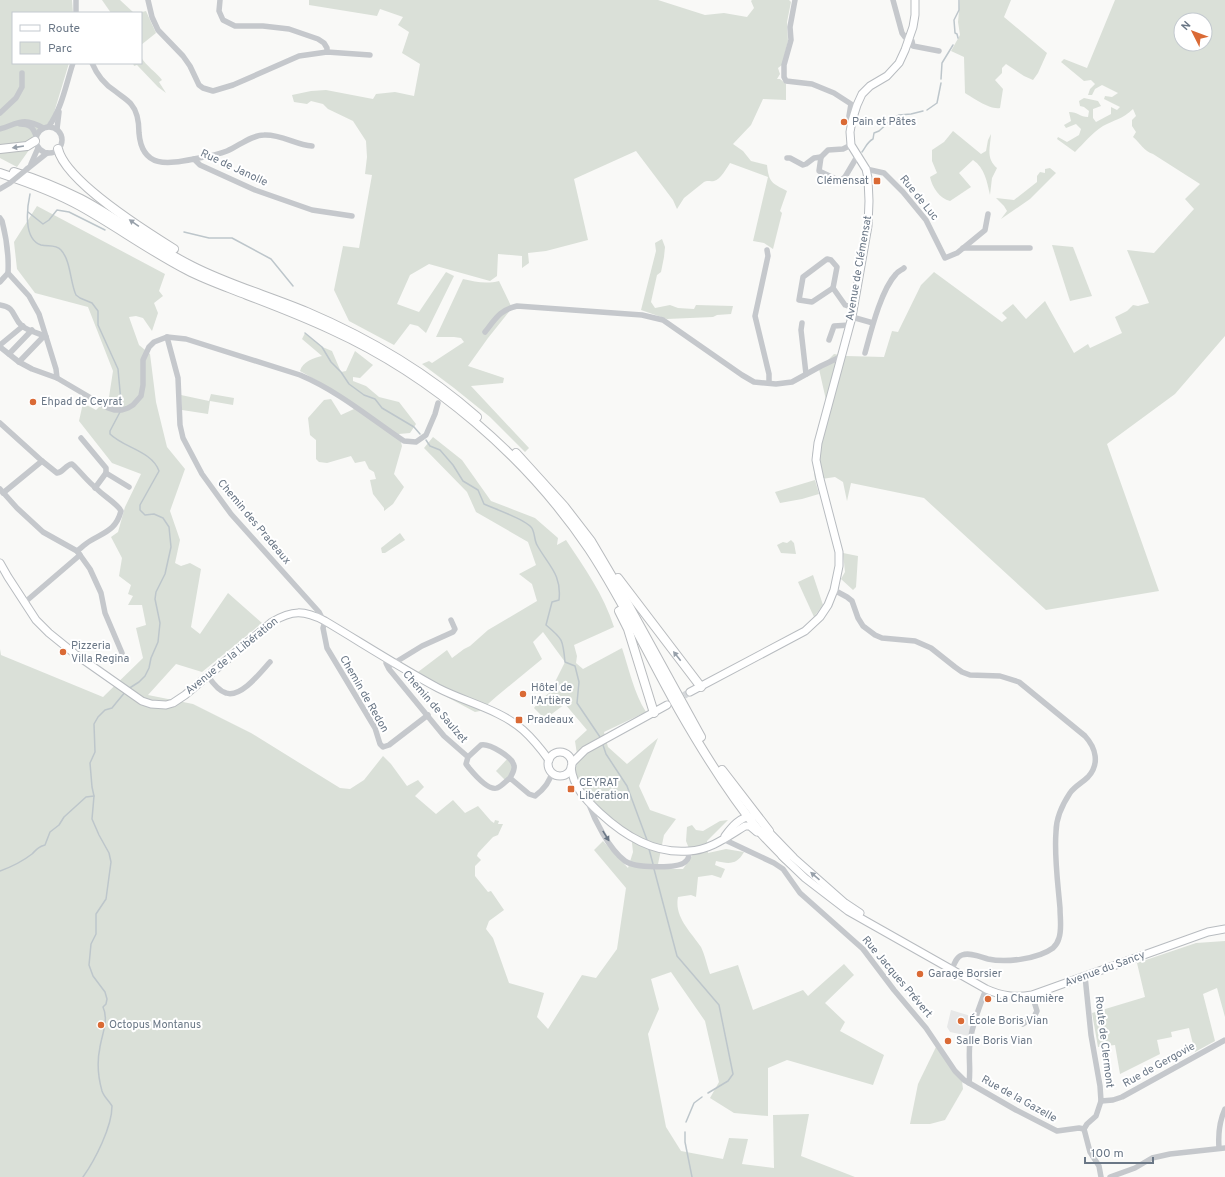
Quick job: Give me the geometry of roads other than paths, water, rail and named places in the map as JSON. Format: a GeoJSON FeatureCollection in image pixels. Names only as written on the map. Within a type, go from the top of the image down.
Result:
{"type":"FeatureCollection","features":[{"type":"Feature","properties":{"kind":"highway"},"geometry":{"type":"LineString","coordinates":[[0,149],[27,146],[36,141]]}},
{"type":"Feature","properties":{"kind":"highway"},"geometry":{"type":"LineString","coordinates":[[58,149],[63,162],[84,186],[104,202],[159,240],[204,266],[248,285],[278,301]]}},
{"type":"Feature","properties":{"kind":"highway"},"geometry":{"type":"LineString","coordinates":[[0,168],[43,181],[82,199],[191,266],[332,323],[368,342],[435,383],[470,410],[531,468],[592,541],[701,687]]}},
{"type":"Feature","properties":{"kind":"highway"},"geometry":{"type":"LineString","coordinates":[[0,173],[39,186],[78,205],[188,271],[330,329],[366,347],[402,368],[462,411],[494,439],[527,472],[558,508],[589,549],[707,757],[724,783],[760,831],[786,859]]}},
{"type":"Feature","properties":{"kind":"highway"},"geometry":{"type":"LineString","coordinates":[[592,541],[711,754],[728,780],[769,832]]}},
{"type":"Feature","properties":{"kind":"highway"},"geometry":{"type":"LineString","coordinates":[[589,549],[628,629],[654,712]]}},
{"type":"Feature","properties":{"kind":"main road"},"geometry":{"type":"LineString","coordinates":[[851,145],[850,132],[852,121],[862,94],[870,86],[887,76],[899,63],[909,39],[915,14],[915,0]]}},
{"type":"Feature","properties":{"kind":"main road","name":"Avenue de Clémensat"},"geometry":{"type":"LineString","coordinates":[[690,692],[805,631],[820,617],[828,605],[834,590],[839,566],[839,552],[816,460],[818,443],[854,308],[868,226],[868,178],[866,169],[851,145]]}},
{"type":"Feature","properties":{"kind":"main road","name":"Avenue de la Libération"},"geometry":{"type":"LineString","coordinates":[[0,563],[24,603],[36,620],[49,633],[142,701],[159,706],[173,703],[208,676],[272,622],[293,613],[314,615],[440,689],[490,710],[510,721],[523,730],[539,745],[549,760]]}},
{"type":"Feature","properties":{"kind":"main road"},"geometry":{"type":"LineString","coordinates":[[560,775],[566,774],[571,765],[585,750],[667,705]]}},
{"type":"Feature","properties":{"kind":"main road","name":"Avenue de la Libération"},"geometry":{"type":"LineString","coordinates":[[539,745],[556,753]]}},
{"type":"Feature","properties":{"kind":"main road"},"geometry":{"type":"LineString","coordinates":[[585,750],[556,753],[552,755],[548,764],[552,772],[568,780],[588,802],[614,826],[628,836],[659,849],[689,851],[707,848],[744,826],[750,826],[805,878],[848,911],[884,931]]}},
{"type":"Feature","properties":{"kind":"main road"},"geometry":{"type":"LineString","coordinates":[[565,753],[568,756],[571,765],[573,778],[581,793]]}},
{"type":"Feature","properties":{"kind":"main road"},"geometry":{"type":"LineString","coordinates":[[723,839],[736,823],[749,816],[753,817],[794,858],[845,903],[884,931]]}},
{"type":"Feature","properties":{"kind":"main road","name":"Avenue du Sancy"},"geometry":{"type":"LineString","coordinates":[[884,931],[986,988],[1015,997],[1032,994],[1208,932],[1225,929]]}},
{"type":"Feature","properties":{"kind":"street"},"geometry":{"type":"LineString","coordinates":[[76,0],[76,12]]}},
{"type":"Feature","properties":{"kind":"street"},"geometry":{"type":"LineString","coordinates":[[148,0],[152,17],[158,30],[183,56],[190,66],[198,85],[213,91],[263,73],[299,56],[327,52],[370,55]]}},
{"type":"Feature","properties":{"kind":"street"},"geometry":{"type":"LineString","coordinates":[[220,0],[219,11],[223,20],[234,26],[263,26],[289,29],[318,39],[324,43],[327,52]]}},
{"type":"Feature","properties":{"kind":"street"},"geometry":{"type":"LineString","coordinates":[[795,0],[790,27],[791,40],[784,64],[784,77],[786,81],[812,84],[834,92],[851,104],[849,116],[852,121]]}},
{"type":"Feature","properties":{"kind":"street"},"geometry":{"type":"LineString","coordinates":[[893,0],[902,33],[905,37],[912,40],[913,46],[917,48],[939,51]]}},
{"type":"Feature","properties":{"kind":"street"},"geometry":{"type":"LineString","coordinates":[[36,141],[55,117],[73,64]]}},
{"type":"Feature","properties":{"kind":"street","name":"Rue de Janolle"},"geometry":{"type":"LineString","coordinates":[[92,64],[102,81],[125,98],[136,111],[139,124],[140,141],[143,151],[156,162],[162,163],[194,160],[200,165],[255,190],[312,210],[352,216]]}},
{"type":"Feature","properties":{"kind":"street"},"geometry":{"type":"LineString","coordinates":[[0,113],[16,98],[22,87],[22,73]]}},
{"type":"Feature","properties":{"kind":"street"},"geometry":{"type":"LineString","coordinates":[[0,189],[10,183],[47,153],[51,153],[61,146],[62,138],[57,129],[60,104]]}},
{"type":"Feature","properties":{"kind":"street"},"geometry":{"type":"LineString","coordinates":[[0,129],[27,121],[57,129]]}},
{"type":"Feature","properties":{"kind":"street"},"geometry":{"type":"LineString","coordinates":[[16,124],[30,126],[33,128],[36,141],[34,159],[27,169]]}},
{"type":"Feature","properties":{"kind":"street"},"geometry":{"type":"LineString","coordinates":[[194,160],[228,151],[256,136],[264,135],[271,135],[306,146],[312,146]]}},
{"type":"Feature","properties":{"kind":"street"},"geometry":{"type":"LineString","coordinates":[[36,141],[47,153]]}},
{"type":"Feature","properties":{"kind":"street"},"geometry":{"type":"LineString","coordinates":[[851,145],[843,149],[828,150],[821,157],[818,171],[840,181],[845,177],[858,155]]}},
{"type":"Feature","properties":{"kind":"street"},"geometry":{"type":"LineString","coordinates":[[787,158],[790,158],[803,165],[814,158],[821,157]]}},
{"type":"Feature","properties":{"kind":"street","name":"Rue de Luc"},"geometry":{"type":"LineString","coordinates":[[866,169],[884,173],[903,192],[926,220],[945,258],[963,248],[984,230],[988,214]]}},
{"type":"Feature","properties":{"kind":"street"},"geometry":{"type":"LineString","coordinates":[[0,218],[8,243],[9,256],[8,274],[0,282]]}},
{"type":"Feature","properties":{"kind":"street","name":"Rue de Luc"},"geometry":{"type":"LineString","coordinates":[[963,248],[1030,248]]}},
{"type":"Feature","properties":{"kind":"street"},"geometry":{"type":"LineString","coordinates":[[767,250],[768,256],[754,316],[769,374],[769,383]]}},
{"type":"Feature","properties":{"kind":"street"},"geometry":{"type":"LineString","coordinates":[[833,288],[812,302],[799,300],[803,277],[827,259],[831,260],[837,267],[833,288],[845,305],[854,308]]}},
{"type":"Feature","properties":{"kind":"street"},"geometry":{"type":"LineString","coordinates":[[865,353],[873,323],[883,296],[896,273],[904,268]]}},
{"type":"Feature","properties":{"kind":"street"},"geometry":{"type":"LineString","coordinates":[[8,274],[29,296],[39,314],[56,369],[57,378]]}},
{"type":"Feature","properties":{"kind":"street"},"geometry":{"type":"LineString","coordinates":[[0,305],[8,306],[23,326],[45,336]]}},
{"type":"Feature","properties":{"kind":"street"},"geometry":{"type":"LineString","coordinates":[[486,332],[496,318],[506,309],[517,306],[642,315],[662,320],[754,382],[792,382],[821,366],[838,358],[840,359]]}},
{"type":"Feature","properties":{"kind":"street"},"geometry":{"type":"LineString","coordinates":[[852,317],[873,323]]}},
{"type":"Feature","properties":{"kind":"street"},"geometry":{"type":"LineString","coordinates":[[802,323],[801,330],[806,374]]}},
{"type":"Feature","properties":{"kind":"street"},"geometry":{"type":"LineString","coordinates":[[829,340],[834,326],[850,325]]}},
{"type":"Feature","properties":{"kind":"street"},"geometry":{"type":"LineString","coordinates":[[23,326],[0,346],[19,362],[32,369],[57,378],[114,410],[122,410],[134,405],[141,396],[143,386],[143,360],[149,347],[154,342],[167,337],[177,338],[207,346],[300,375],[343,399],[404,441],[416,442],[426,434],[438,403]]}},
{"type":"Feature","properties":{"kind":"street"},"geometry":{"type":"LineString","coordinates":[[9,354],[32,330]]}},
{"type":"Feature","properties":{"kind":"street"},"geometry":{"type":"LineString","coordinates":[[19,362],[45,336]]}},
{"type":"Feature","properties":{"kind":"street","name":"Chemin des Pradeaux"},"geometry":{"type":"LineString","coordinates":[[167,337],[178,378],[180,425],[183,438],[198,467],[211,488],[231,514],[319,612],[322,620]]}},
{"type":"Feature","properties":{"kind":"street"},"geometry":{"type":"LineString","coordinates":[[0,423],[57,473],[62,472],[68,464],[72,464],[95,488],[110,501],[119,506],[121,511],[114,526],[103,535],[90,541],[24,603]]}},
{"type":"Feature","properties":{"kind":"street"},"geometry":{"type":"LineString","coordinates":[[81,438],[106,468],[106,473],[95,488]]}},
{"type":"Feature","properties":{"kind":"street"},"geometry":{"type":"LineString","coordinates":[[42,461],[2,491],[17,508],[43,532],[78,553],[90,569],[102,593],[105,613],[122,653]]}},
{"type":"Feature","properties":{"kind":"street"},"geometry":{"type":"LineString","coordinates":[[106,473],[129,487]]}},
{"type":"Feature","properties":{"kind":"street"},"geometry":{"type":"LineString","coordinates":[[834,590],[852,601],[858,618],[863,626],[875,635],[882,638],[915,641],[931,648],[962,672],[970,675],[1000,676],[1019,682],[1085,736],[1095,751],[1096,760],[1094,768],[1088,776],[1071,792],[1064,802],[1058,817],[1056,832],[1061,926],[1058,942],[1047,952],[1026,958],[1003,960],[969,954],[962,955],[955,961],[952,970]]}},
{"type":"Feature","properties":{"kind":"street","name":"Chemin de Redon"},"geometry":{"type":"LineString","coordinates":[[322,620],[322,628],[327,648],[375,728],[380,744],[384,747],[389,745],[428,715]]}},
{"type":"Feature","properties":{"kind":"street","name":"Chemin de Saulzet"},"geometry":{"type":"LineString","coordinates":[[389,669],[395,663],[422,646],[453,632],[455,629],[451,620]]}},
{"type":"Feature","properties":{"kind":"street","name":"Chemin de Saulzet"},"geometry":{"type":"LineString","coordinates":[[387,658],[386,663],[389,669],[444,736],[468,757]]}},
{"type":"Feature","properties":{"kind":"street"},"geometry":{"type":"LineString","coordinates":[[208,676],[215,685],[226,693],[237,693],[250,683],[270,662]]}},
{"type":"Feature","properties":{"kind":"street"},"geometry":{"type":"LineString","coordinates":[[481,744],[489,745],[512,761],[515,766],[510,778],[498,788],[489,788],[466,764],[468,757],[481,744]]}},
{"type":"Feature","properties":{"kind":"street"},"geometry":{"type":"LineString","coordinates":[[510,778],[529,794],[535,796],[545,786],[552,772]]}},
{"type":"Feature","properties":{"kind":"street"},"geometry":{"type":"LineString","coordinates":[[588,802],[610,844],[628,863],[634,865],[679,866],[689,857],[689,851]]}},
{"type":"Feature","properties":{"kind":"street","name":"Rue Jacques Prévert"},"geometry":{"type":"LineString","coordinates":[[723,839],[774,863],[783,869],[800,893],[863,949],[894,990],[926,1028],[955,1071],[969,1083]]}},
{"type":"Feature","properties":{"kind":"street","name":"Route de Clermont"},"geometry":{"type":"LineString","coordinates":[[1083,1127],[1096,1116],[1101,1102],[1100,1086],[1091,1035],[1085,976]]}},
{"type":"Feature","properties":{"kind":"street"},"geometry":{"type":"LineString","coordinates":[[969,1083],[970,1042],[975,1019],[986,988]]}},
{"type":"Feature","properties":{"kind":"street"},"geometry":{"type":"LineString","coordinates":[[1023,1024],[1034,1017],[1037,1011],[1032,994]]}},
{"type":"Feature","properties":{"kind":"street","name":"Rue de Gergovie"},"geometry":{"type":"LineString","coordinates":[[1101,1102],[1122,1097],[1225,1040]]}},
{"type":"Feature","properties":{"kind":"street","name":"Rue de la Gazelle"},"geometry":{"type":"LineString","coordinates":[[969,1083],[1057,1131],[1083,1127]]}},
{"type":"Feature","properties":{"kind":"street"},"geometry":{"type":"LineString","coordinates":[[1110,1177],[1135,1168],[1152,1158],[1170,1154],[1222,1148],[1219,1129],[1221,1117],[1225,1109]]}},
{"type":"Feature","properties":{"kind":"street"},"geometry":{"type":"LineString","coordinates":[[1083,1127],[1090,1152],[1099,1166],[1101,1177]]}},
{"type":"Feature","properties":{"kind":"waterway"},"geometry":{"type":"LineString","coordinates":[[958,38],[957,34],[955,33],[954,20],[959,10],[959,0]]}},
{"type":"Feature","properties":{"kind":"waterway"},"geometry":{"type":"LineString","coordinates":[[941,79],[942,63],[953,45]]}},
{"type":"Feature","properties":{"kind":"waterway"},"geometry":{"type":"LineString","coordinates":[[927,110],[937,103],[941,83]]}},
{"type":"Feature","properties":{"kind":"waterway"},"geometry":{"type":"LineString","coordinates":[[862,152],[868,143],[873,139],[874,133],[879,131],[891,120],[899,115],[923,111]]}},
{"type":"Feature","properties":{"kind":"waterway"},"geometry":{"type":"LineString","coordinates":[[30,194],[27,215],[31,236],[35,242],[41,245],[54,246],[61,250],[67,260],[76,295],[92,303],[98,311],[98,325],[118,369],[121,402],[120,408]]}},
{"type":"Feature","properties":{"kind":"waterway"},"geometry":{"type":"LineString","coordinates":[[28,212],[43,224],[49,220],[57,210],[69,212],[105,230]]}},
{"type":"Feature","properties":{"kind":"waterway"},"geometry":{"type":"LineString","coordinates":[[184,232],[209,238],[232,238],[271,259],[293,286]]}},
{"type":"Feature","properties":{"kind":"waterway"},"geometry":{"type":"LineString","coordinates":[[305,333],[322,347],[331,362],[341,372],[349,384],[364,395],[375,399],[382,408],[414,427],[420,434]]}},
{"type":"Feature","properties":{"kind":"waterway"},"geometry":{"type":"LineString","coordinates":[[120,412],[110,431],[110,434],[116,439],[144,454],[155,464],[159,471],[140,505],[140,510],[145,515],[154,514],[163,518],[169,527],[171,547],[165,574],[156,592],[155,599],[160,623],[158,642],[145,676],[128,689]]}},
{"type":"Feature","properties":{"kind":"waterway"},"geometry":{"type":"LineString","coordinates":[[426,440],[430,446],[440,450],[453,465],[463,481],[478,490],[484,504],[509,514],[531,527],[534,533],[535,541],[553,570],[558,583],[559,600],[552,602],[546,625],[561,640],[564,649],[565,662],[575,666],[579,682],[577,703],[600,737]]}},
{"type":"Feature","properties":{"kind":"waterway"},"geometry":{"type":"LineString","coordinates":[[83,1177],[93,1162],[102,1143],[109,1124],[112,1106],[102,1091],[98,1069],[98,1058],[105,1022],[105,1012],[103,1007],[106,1004],[107,999],[105,992],[93,976],[89,965],[91,944],[96,934],[96,914],[106,899],[111,862],[109,853],[92,819],[94,796],[90,763],[95,752],[94,724],[98,717],[105,710],[112,708],[126,691]]}},
{"type":"Feature","properties":{"kind":"waterway"},"geometry":{"type":"LineString","coordinates":[[603,745],[606,754],[627,786],[647,840]]}},
{"type":"Feature","properties":{"kind":"waterway"},"geometry":{"type":"LineString","coordinates":[[0,871],[13,866],[32,854],[39,847],[45,845],[50,832],[59,825],[64,817],[86,797],[94,796]]}},
{"type":"Feature","properties":{"kind":"waterway"},"geometry":{"type":"LineString","coordinates":[[649,849],[653,864]]}},
{"type":"Feature","properties":{"kind":"waterway"},"geometry":{"type":"LineString","coordinates":[[654,869],[677,956],[719,1005],[733,1074],[728,1081],[708,1093]]}},
{"type":"Feature","properties":{"kind":"waterway"},"geometry":{"type":"LineString","coordinates":[[686,1122],[694,1103],[702,1097]]}},
{"type":"Feature","properties":{"kind":"waterway"},"geometry":{"type":"LineString","coordinates":[[685,1132],[685,1142],[692,1177]]}},
{"type":"Feature","properties":{"kind":"tunnel"},"geometry":{"type":"LineString","coordinates":[[675,701],[690,692]]}},
{"type":"Feature","properties":{"kind":"place","name":"Pain et Pâtes"},"geometry":{"type":"Point","coordinates":[844,122]}},
{"type":"Feature","properties":{"kind":"place","name":"Clémensat"},"geometry":{"type":"Point","coordinates":[877,181]}},
{"type":"Feature","properties":{"kind":"place","name":"Ehpad de Ceyrat"},"geometry":{"type":"Point","coordinates":[33,402]}},
{"type":"Feature","properties":{"kind":"place","name":"Pizzeria Villa Regina"},"geometry":{"type":"Point","coordinates":[63,652]}},
{"type":"Feature","properties":{"kind":"place","name":"Hôtel de l'Artière"},"geometry":{"type":"Point","coordinates":[523,694]}},
{"type":"Feature","properties":{"kind":"place","name":"Pradeaux"},"geometry":{"type":"Point","coordinates":[519,720]}},
{"type":"Feature","properties":{"kind":"place","name":"CEYRAT Libération"},"geometry":{"type":"Point","coordinates":[571,789]}},
{"type":"Feature","properties":{"kind":"place","name":"Garage Borsier"},"geometry":{"type":"Point","coordinates":[920,974]}},
{"type":"Feature","properties":{"kind":"place","name":"La Chaumière"},"geometry":{"type":"Point","coordinates":[988,999]}},
{"type":"Feature","properties":{"kind":"place","name":"École Boris Vian"},"geometry":{"type":"Point","coordinates":[961,1021]}},
{"type":"Feature","properties":{"kind":"place","name":"Octopus Montanus"},"geometry":{"type":"Point","coordinates":[101,1025]}},
{"type":"Feature","properties":{"kind":"place","name":"Salle Boris Vian"},"geometry":{"type":"Point","coordinates":[948,1041]}}]}
